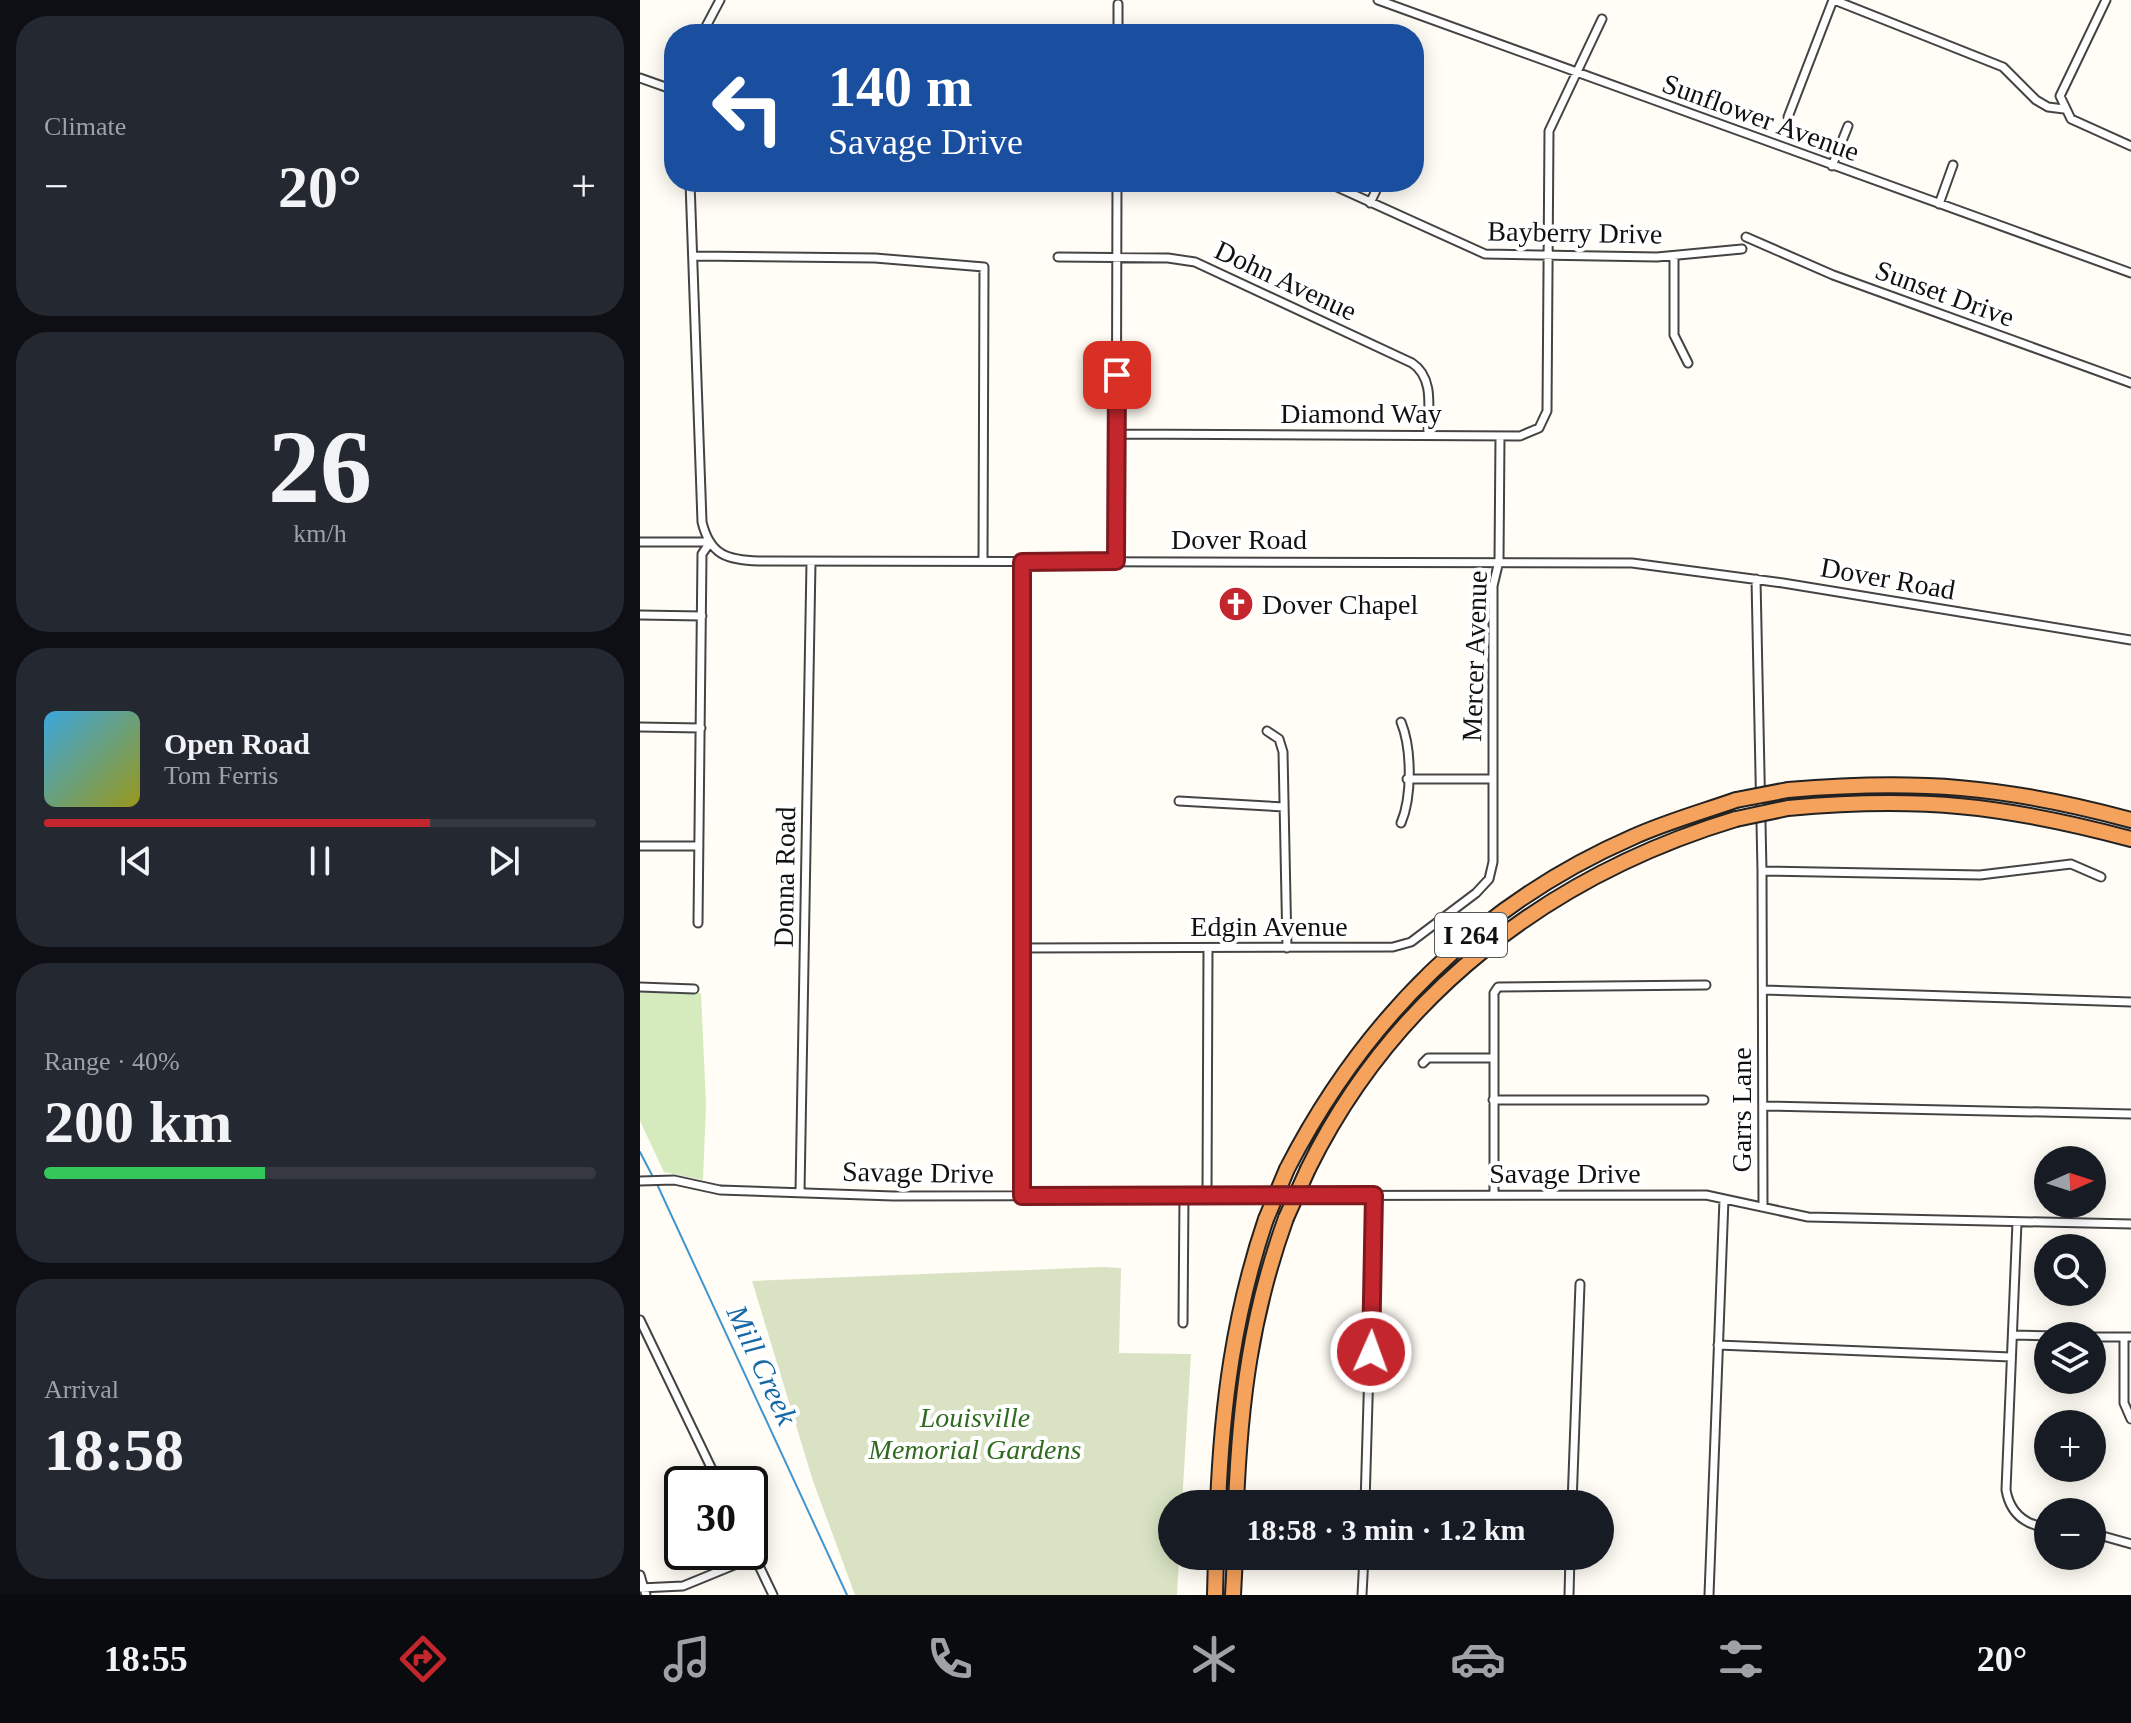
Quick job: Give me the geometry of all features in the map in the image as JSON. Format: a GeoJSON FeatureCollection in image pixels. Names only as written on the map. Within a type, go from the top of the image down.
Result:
{"type":"FeatureCollection","features":[{"type":"Feature","properties":{"kind":"highway","name":"I 264"},"geometry":{"type":"LineString","coordinates":[[1219,1490],[1229,1361],[1243,1289],[1266,1219],[1287,1169],[1325,1100],[1365,1042],[1402,999],[1461,943],[1529,892],[1632,837],[1736,800],[1788,790],[1879,783],[1978,787],[2057,801],[2131,820]]}},
{"type":"Feature","properties":{"kind":"highway","name":"I 264"},"geometry":{"type":"LineString","coordinates":[[1237,1490],[1241,1417],[1251,1338],[1267,1271],[1308,1169],[1349,1096],[1382,1050],[1420,1007],[1480,950],[1555,897],[1595,874],[1648,850],[1736,819],[1788,808],[1888,800],[1962,804],[2040,816],[2131,839]]}},
{"type":"Feature","properties":{"kind":"highway"},"geometry":{"type":"LineString","coordinates":[[1215,1595],[1216,1570]]}},
{"type":"Feature","properties":{"kind":"highway"},"geometry":{"type":"LineString","coordinates":[[1233,1595],[1234,1570]]}},
{"type":"Feature","properties":{"kind":"street"},"geometry":{"type":"LineString","coordinates":[[707,24],[720,0]]}},
{"type":"Feature","properties":{"kind":"street","name":"Sunflower Avenue"},"geometry":{"type":"LineString","coordinates":[[1378,0],[2131,273]]}},
{"type":"Feature","properties":{"kind":"street"},"geometry":{"type":"LineString","coordinates":[[1788,117],[1834,0],[1995,63],[2010,71],[2036,100],[2048,107],[2064,109],[2078,123],[2131,146]]}},
{"type":"Feature","properties":{"kind":"street"},"geometry":{"type":"LineString","coordinates":[[2064,109],[2062,88],[2106,0]]}},
{"type":"Feature","properties":{"kind":"street"},"geometry":{"type":"LineString","coordinates":[[1118,4],[1118,24]]}},
{"type":"Feature","properties":{"kind":"street","name":"Diamond Way"},"geometry":{"type":"LineString","coordinates":[[1116,434],[1500,436],[1528,435],[1542,425],[1547,411],[1549,131],[1602,19]]}},
{"type":"Feature","properties":{"kind":"street"},"geometry":{"type":"LineString","coordinates":[[640,78],[664,86]]}},
{"type":"Feature","properties":{"kind":"street"},"geometry":{"type":"LineString","coordinates":[[1832,166],[1848,126]]}},
{"type":"Feature","properties":{"kind":"street"},"geometry":{"type":"LineString","coordinates":[[1939,204],[1953,165]]}},
{"type":"Feature","properties":{"kind":"street"},"geometry":{"type":"LineString","coordinates":[[690,192],[700,509],[708,543],[702,554],[698,923]]}},
{"type":"Feature","properties":{"kind":"street"},"geometry":{"type":"LineString","coordinates":[[1116,561],[1117,192]]}},
{"type":"Feature","properties":{"kind":"street","name":"Bayberry Drive"},"geometry":{"type":"LineString","coordinates":[[1347,192],[1476,252],[1548,257],[1674,256],[1742,249]]}},
{"type":"Feature","properties":{"kind":"street"},"geometry":{"type":"LineString","coordinates":[[1370,203],[1375,192]]}},
{"type":"Feature","properties":{"kind":"street","name":"Sunset Drive"},"geometry":{"type":"LineString","coordinates":[[1746,237],[1833,275],[2131,383]]}},
{"type":"Feature","properties":{"kind":"street"},"geometry":{"type":"LineString","coordinates":[[693,256],[875,258],[984,267],[983,561]]}},
{"type":"Feature","properties":{"kind":"street"},"geometry":{"type":"LineString","coordinates":[[1674,256],[1674,335],[1688,363]]}},
{"type":"Feature","properties":{"kind":"street","name":"Dohn Avenue"},"geometry":{"type":"LineString","coordinates":[[1058,257],[1179,259],[1209,266],[1412,363],[1423,372],[1428,385],[1428,435]]}},
{"type":"Feature","properties":{"kind":"street","name":"Mercer Avenue"},"geometry":{"type":"LineString","coordinates":[[1490,877],[1493,586],[1499,561],[1500,436]]}},
{"type":"Feature","properties":{"kind":"street"},"geometry":{"type":"LineString","coordinates":[[640,542],[708,543]]}},
{"type":"Feature","properties":{"kind":"street","name":"Dover Road"},"geometry":{"type":"LineString","coordinates":[[708,543],[727,557],[745,561],[1632,563],[1756,579],[2131,640]]}},
{"type":"Feature","properties":{"kind":"street","name":"Donna Road"},"geometry":{"type":"LineString","coordinates":[[800,1192],[811,562]]}},
{"type":"Feature","properties":{"kind":"street"},"geometry":{"type":"LineString","coordinates":[[1022,562],[1022,1196]]}},
{"type":"Feature","properties":{"kind":"street","name":"Garrs Lane"},"geometry":{"type":"LineString","coordinates":[[1709,1595],[1724,1199],[1763,1205],[1762,871],[1756,579]]}},
{"type":"Feature","properties":{"kind":"street"},"geometry":{"type":"LineString","coordinates":[[640,615],[702,616]]}},
{"type":"Feature","properties":{"kind":"street"},"geometry":{"type":"LineString","coordinates":[[1401,722],[1407,739],[1406,808],[1401,823]]}},
{"type":"Feature","properties":{"kind":"street"},"geometry":{"type":"LineString","coordinates":[[640,727],[701,728]]}},
{"type":"Feature","properties":{"kind":"street"},"geometry":{"type":"LineString","coordinates":[[1267,731],[1272,732],[1281,744],[1287,948]]}},
{"type":"Feature","properties":{"kind":"street"},"geometry":{"type":"LineString","coordinates":[[1407,779],[1493,779]]}},
{"type":"Feature","properties":{"kind":"street"},"geometry":{"type":"LineString","coordinates":[[1179,801],[1284,807]]}},
{"type":"Feature","properties":{"kind":"street"},"geometry":{"type":"LineString","coordinates":[[640,846],[699,846]]}},
{"type":"Feature","properties":{"kind":"street"},"geometry":{"type":"LineString","coordinates":[[1762,871],[1980,875],[2015,874],[2065,863],[2079,865],[2101,877]]}},
{"type":"Feature","properties":{"kind":"street","name":"Edgin Avenue"},"geometry":{"type":"LineString","coordinates":[[1022,948],[1403,945],[1476,893],[1490,877]]}},
{"type":"Feature","properties":{"kind":"street"},"geometry":{"type":"LineString","coordinates":[[1207,1196],[1208,948]]}},
{"type":"Feature","properties":{"kind":"street"},"geometry":{"type":"LineString","coordinates":[[1494,1195],[1494,993],[1504,985],[1706,985]]}},
{"type":"Feature","properties":{"kind":"street"},"geometry":{"type":"LineString","coordinates":[[640,987],[694,989]]}},
{"type":"Feature","properties":{"kind":"street"},"geometry":{"type":"LineString","coordinates":[[1763,990],[2131,1002]]}},
{"type":"Feature","properties":{"kind":"street"},"geometry":{"type":"LineString","coordinates":[[1423,1063],[1428,1058],[1494,1058]]}},
{"type":"Feature","properties":{"kind":"street"},"geometry":{"type":"LineString","coordinates":[[1493,1100],[1704,1100]]}},
{"type":"Feature","properties":{"kind":"street"},"geometry":{"type":"LineString","coordinates":[[1764,1106],[2131,1114]]}},
{"type":"Feature","properties":{"kind":"street","name":"Savage Drive"},"geometry":{"type":"LineString","coordinates":[[643,1180],[674,1180],[720,1190],[1022,1196],[1672,1195],[1724,1199]]}},
{"type":"Feature","properties":{"kind":"street"},"geometry":{"type":"LineString","coordinates":[[1365,1490],[1374,1195]]}},
{"type":"Feature","properties":{"kind":"street"},"geometry":{"type":"LineString","coordinates":[[1183,1323],[1184,1196]]}},
{"type":"Feature","properties":{"kind":"street"},"geometry":{"type":"LineString","coordinates":[[1763,1205],[1808,1217],[2131,1224]]}},
{"type":"Feature","properties":{"kind":"street"},"geometry":{"type":"LineString","coordinates":[[2017,1222],[2007,1497],[2023,1519],[2034,1523]]}},
{"type":"Feature","properties":{"kind":"street"},"geometry":{"type":"LineString","coordinates":[[1573,1490],[1580,1284]]}},
{"type":"Feature","properties":{"kind":"street"},"geometry":{"type":"LineString","coordinates":[[640,1320],[710,1466]]}},
{"type":"Feature","properties":{"kind":"street"},"geometry":{"type":"LineString","coordinates":[[2013,1335],[2034,1335]]}},
{"type":"Feature","properties":{"kind":"street"},"geometry":{"type":"LineString","coordinates":[[2106,1337],[2127,1337],[2124,1403],[2131,1419]]}},
{"type":"Feature","properties":{"kind":"street"},"geometry":{"type":"LineString","coordinates":[[1718,1345],[2011,1357]]}},
{"type":"Feature","properties":{"kind":"street"},"geometry":{"type":"LineString","coordinates":[[2106,1537],[2131,1544]]}},
{"type":"Feature","properties":{"kind":"street"},"geometry":{"type":"LineString","coordinates":[[640,1575],[643,1590],[683,1586],[722,1570]]}},
{"type":"Feature","properties":{"kind":"street"},"geometry":{"type":"LineString","coordinates":[[760,1570],[773,1595]]}},
{"type":"Feature","properties":{"kind":"street"},"geometry":{"type":"LineString","coordinates":[[1362,1595],[1363,1570]]}},
{"type":"Feature","properties":{"kind":"street"},"geometry":{"type":"LineString","coordinates":[[1569,1595],[1570,1570]]}},
{"type":"Feature","properties":{"kind":"green space"},"geometry":{"type":"Polygon","coordinates":[[[640,992],[701,993],[706,1105],[703,1180],[664,1172],[640,1121],[640,992]]]}},
{"type":"Feature","properties":{"kind":"green space","name":"Louisville Memorial Gardens"},"geometry":{"type":"Polygon","coordinates":[[[1121,1268],[1119,1353],[1191,1354],[1183,1490],[1158,1490],[1158,1570],[1178,1570],[1177,1595],[855,1595],[813,1481],[752,1281],[1121,1268]]]}},
{"type":"Feature","properties":{"kind":"waterway","name":"Mill Creek"},"geometry":{"type":"LineString","coordinates":[[640,1152],[653,1177]]}},
{"type":"Feature","properties":{"kind":"waterway","name":"Mill Creek"},"geometry":{"type":"LineString","coordinates":[[656,1182],[847,1595]]}},
{"type":"Feature","properties":{"kind":"place","name":"Dover Chapel"},"geometry":{"type":"Point","coordinates":[1236,604]}},
{"type":"Feature","properties":{"kind":"route"},"geometry":{"type":"LineString","coordinates":[[1117,375],[1116,561],[1022,562],[1022,1196],[1374,1195],[1371,1352]]}}]}
